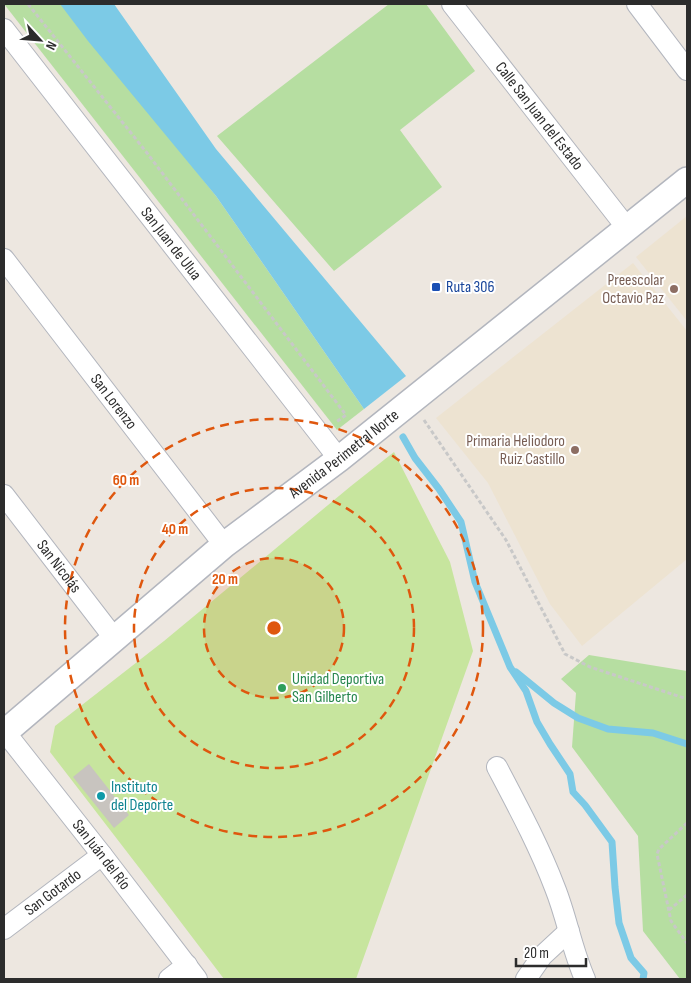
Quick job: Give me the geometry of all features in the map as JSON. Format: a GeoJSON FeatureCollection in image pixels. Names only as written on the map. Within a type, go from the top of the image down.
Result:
{"type":"FeatureCollection","features":[{"type":"Feature","properties":{"kind":"street","name":"Calle San Juan del Estado"},"geometry":{"type":"LineString","coordinates":[[452,4],[627,228]]}},
{"type":"Feature","properties":{"kind":"street"},"geometry":{"type":"LineString","coordinates":[[637,4],[687,70]]}},
{"type":"Feature","properties":{"kind":"street","name":"San Juan de Ulua"},"geometry":{"type":"LineString","coordinates":[[4,29],[339,459]]}},
{"type":"Feature","properties":{"kind":"street","name":"Avenida Perimetral Norte"},"geometry":{"type":"LineString","coordinates":[[4,732],[224,545],[339,459],[687,180]]}},
{"type":"Feature","properties":{"kind":"street","name":"San Lorenzo"},"geometry":{"type":"LineString","coordinates":[[4,259],[224,545]]}},
{"type":"Feature","properties":{"kind":"street","name":"San Nicolás"},"geometry":{"type":"LineString","coordinates":[[4,495],[114,638]]}},
{"type":"Feature","properties":{"kind":"street","name":"San Juán del Río"},"geometry":{"type":"LineString","coordinates":[[4,732],[192,972]]}},
{"type":"Feature","properties":{"kind":"street"},"geometry":{"type":"LineString","coordinates":[[497,767],[537,846],[556,889],[579,966],[585,979]]}},
{"type":"Feature","properties":{"kind":"street","name":"San Gotardo"},"geometry":{"type":"LineString","coordinates":[[4,929],[102,855]]}},
{"type":"Feature","properties":{"kind":"street"},"geometry":{"type":"LineString","coordinates":[[526,979],[542,956],[569,931]]}},
{"type":"Feature","properties":{"kind":"street"},"geometry":{"type":"LineString","coordinates":[[169,979],[192,972]]}},
{"type":"Feature","properties":{"kind":"path"},"geometry":{"type":"LineString","coordinates":[[28,4],[147,153],[346,415],[320,435]]}},
{"type":"Feature","properties":{"kind":"path"},"geometry":{"type":"LineString","coordinates":[[411,401],[506,540],[565,654],[590,667],[687,699]]}},
{"type":"Feature","properties":{"kind":"path"},"geometry":{"type":"LineString","coordinates":[[687,823],[659,849],[657,854],[671,920],[687,943]]}},
{"type":"Feature","properties":{"kind":"path"},"geometry":{"type":"LineString","coordinates":[[669,910],[687,895]]}},
{"type":"Feature","properties":{"kind":"shaded area","name":"Preescolar Octavio Paz"},"geometry":{"type":"Polygon","coordinates":[[[687,216],[687,321],[636,257],[687,216]]]}},
{"type":"Feature","properties":{"kind":"shaded area","name":"Primaria Heliodoro Ruiz Castillo"},"geometry":{"type":"Polygon","coordinates":[[[633,263],[687,331],[687,559],[582,646],[550,604],[488,483],[436,418],[633,263]]]}},
{"type":"Feature","properties":{"kind":"green space"},"geometry":{"type":"Polygon","coordinates":[[[4,4],[63,4],[216,196],[364,409],[337,430],[4,4]]]}},
{"type":"Feature","properties":{"kind":"green space"},"geometry":{"type":"Polygon","coordinates":[[[389,4],[426,4],[475,71],[400,130],[442,187],[334,271],[217,136],[389,4]]]}},
{"type":"Feature","properties":{"kind":"green space","name":"Unidad Deportiva San Gilberto"},"geometry":{"type":"Polygon","coordinates":[[[394,452],[450,562],[473,651],[356,979],[224,979],[50,752],[55,726],[164,641],[394,452]]]}},
{"type":"Feature","properties":{"kind":"green space"},"geometry":{"type":"Polygon","coordinates":[[[589,655],[687,671],[687,979],[680,979],[643,931],[638,836],[572,747],[576,693],[561,679],[589,655]]]}},
{"type":"Feature","properties":{"kind":"water"},"geometry":{"type":"Polygon","coordinates":[[[60,4],[114,4],[216,149],[406,376],[364,409],[216,196],[88,41],[60,4]]]}},
{"type":"Feature","properties":{"kind":"building","name":"Instituto del Deporte"},"geometry":{"type":"Polygon","coordinates":[[[89,764],[129,815],[114,828],[73,777],[89,764]]]}},
{"type":"Feature","properties":{"kind":"waterway"},"geometry":{"type":"LineString","coordinates":[[403,437],[415,458],[461,522],[475,582],[510,667],[526,691],[537,722],[570,774],[573,792],[612,842],[619,923],[631,958],[644,973],[643,979]]}},
{"type":"Feature","properties":{"kind":"waterway"},"geometry":{"type":"LineString","coordinates":[[516,672],[554,703],[578,718],[608,729],[653,733],[687,744]]}},
{"type":"Feature","properties":{"kind":"place","name":"Ruta 306"},"geometry":{"type":"Point","coordinates":[436,287]}},
{"type":"Feature","properties":{"kind":"place","name":"Preescolar Octavio Paz"},"geometry":{"type":"Point","coordinates":[674,289]}},
{"type":"Feature","properties":{"kind":"place","name":"Primaria Heliodoro Ruiz Castillo"},"geometry":{"type":"Point","coordinates":[575,450]}},
{"type":"Feature","properties":{"kind":"place","name":"Unidad Deportiva San Gilberto"},"geometry":{"type":"Point","coordinates":[282,688]}},
{"type":"Feature","properties":{"kind":"place","name":"Instituto del Deporte"},"geometry":{"type":"Point","coordinates":[101,796]}}]}
